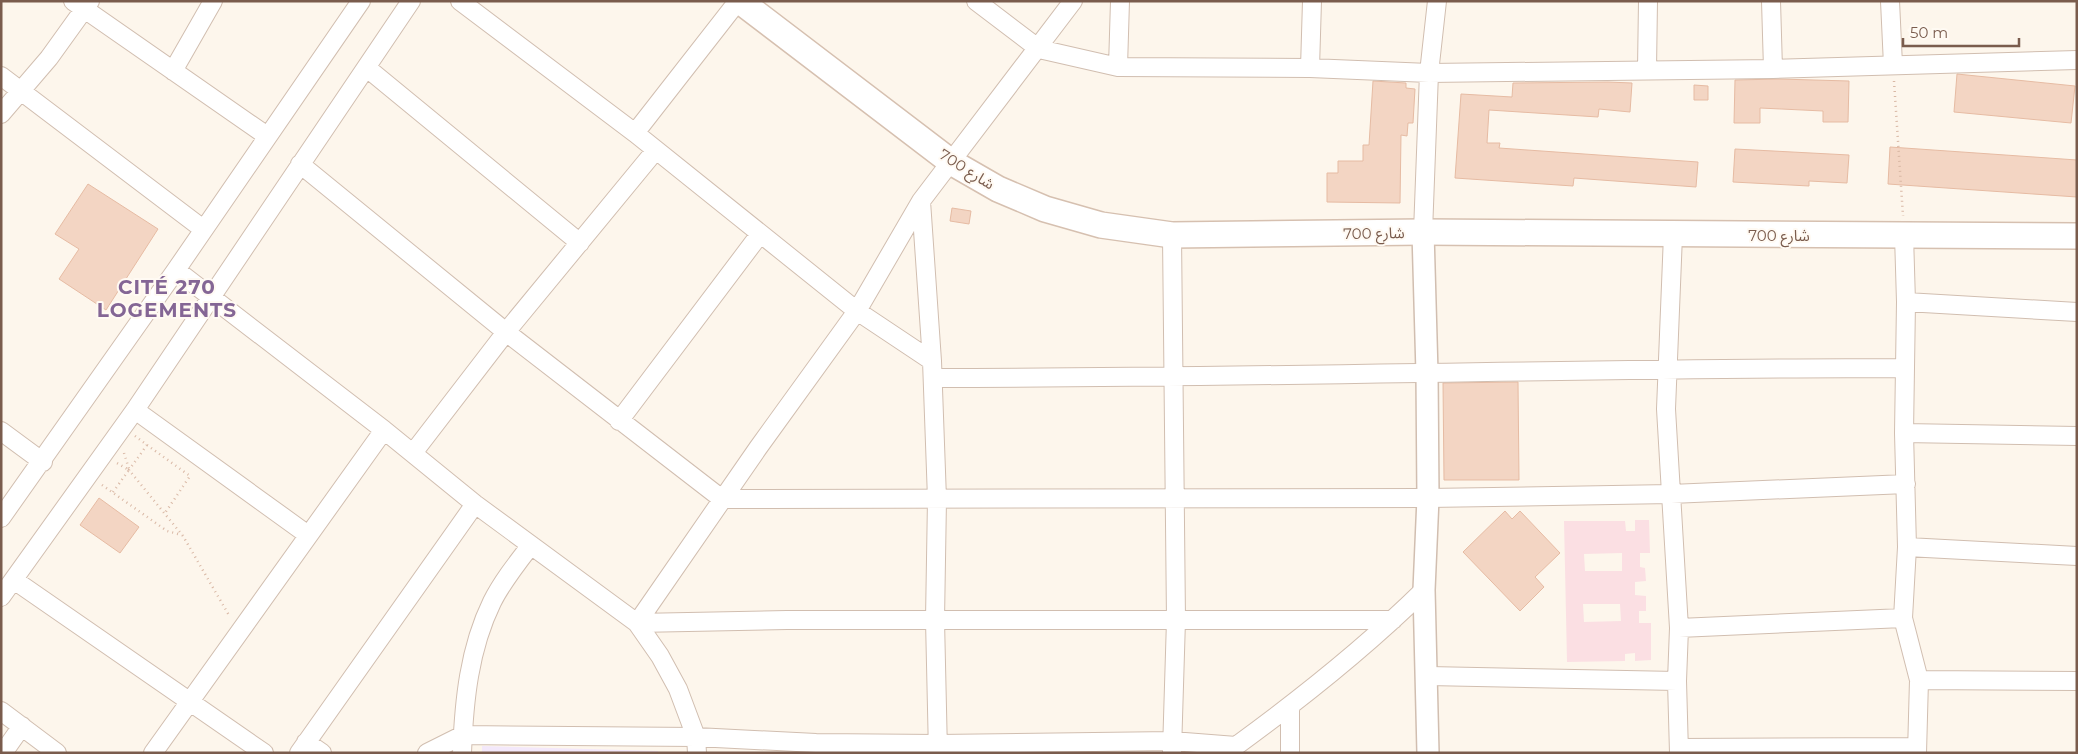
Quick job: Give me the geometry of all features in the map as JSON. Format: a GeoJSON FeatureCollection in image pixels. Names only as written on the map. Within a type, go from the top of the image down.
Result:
{"type":"FeatureCollection","features":[{"type":"Feature","properties":{"kind":"main road","name":"شارع 700"},"geometry":{"type":"LineString","coordinates":[[739,1],[951,162],[998,189],[1044,209],[1102,225],[1172,234],[1422,232],[2077,236]]}},
{"type":"Feature","properties":{"kind":"street"},"geometry":{"type":"LineString","coordinates":[[173,71],[213,1]]}},
{"type":"Feature","properties":{"kind":"street"},"geometry":{"type":"LineString","coordinates":[[1,518],[43,462],[267,136],[323,59],[360,1]]}},
{"type":"Feature","properties":{"kind":"street"},"geometry":{"type":"LineString","coordinates":[[1,597],[135,410],[411,1]]}},
{"type":"Feature","properties":{"kind":"street"},"geometry":{"type":"LineString","coordinates":[[460,1],[635,133],[655,151],[932,369],[1173,378],[1668,368],[1905,368]]}},
{"type":"Feature","properties":{"kind":"street"},"geometry":{"type":"LineString","coordinates":[[635,133],[739,1]]}},
{"type":"Feature","properties":{"kind":"street"},"geometry":{"type":"LineString","coordinates":[[976,1],[1039,49],[1118,67],[1310,68],[1429,73],[1773,69],[2077,60]]}},
{"type":"Feature","properties":{"kind":"street"},"geometry":{"type":"LineString","coordinates":[[637,623],[722,499],[857,311],[922,201],[1039,49],[1073,1]]}},
{"type":"Feature","properties":{"kind":"street"},"geometry":{"type":"LineString","coordinates":[[1118,67],[1120,1]]}},
{"type":"Feature","properties":{"kind":"street"},"geometry":{"type":"LineString","coordinates":[[1310,68],[1312,1]]}},
{"type":"Feature","properties":{"kind":"street"},"geometry":{"type":"LineString","coordinates":[[1428,753],[1428,676],[1424,590],[1428,498],[1427,374],[1422,232],[1429,73],[1437,1]]}},
{"type":"Feature","properties":{"kind":"street"},"geometry":{"type":"LineString","coordinates":[[1647,69],[1648,1]]}},
{"type":"Feature","properties":{"kind":"street"},"geometry":{"type":"LineString","coordinates":[[1771,1],[1773,69]]}},
{"type":"Feature","properties":{"kind":"street"},"geometry":{"type":"LineString","coordinates":[[1890,1],[1893,65]]}},
{"type":"Feature","properties":{"kind":"street"},"geometry":{"type":"LineString","coordinates":[[1,114],[83,4],[173,71],[267,136]]}},
{"type":"Feature","properties":{"kind":"street"},"geometry":{"type":"LineString","coordinates":[[367,68],[580,243]]}},
{"type":"Feature","properties":{"kind":"street"},"geometry":{"type":"LineString","coordinates":[[1,76],[203,229]]}},
{"type":"Feature","properties":{"kind":"street"},"geometry":{"type":"LineString","coordinates":[[413,453],[506,332],[655,151]]}},
{"type":"Feature","properties":{"kind":"street"},"geometry":{"type":"LineString","coordinates":[[300,164],[506,332],[722,499],[1428,498],[1671,494],[1906,484]]}},
{"type":"Feature","properties":{"kind":"street"},"geometry":{"type":"LineString","coordinates":[[922,201],[932,369],[937,499],[935,620],[938,748]]}},
{"type":"Feature","properties":{"kind":"street"},"geometry":{"type":"LineString","coordinates":[[619,421],[760,234]]}},
{"type":"Feature","properties":{"kind":"street"},"geometry":{"type":"LineString","coordinates":[[1172,234],[1176,620],[1172,747]]}},
{"type":"Feature","properties":{"kind":"street"},"geometry":{"type":"LineString","coordinates":[[1673,235],[1666,408],[1679,628],[1677,681],[1679,750],[1917,750],[1919,680],[1904,618],[1907,547],[1904,433],[1906,302],[1904,235]]}},
{"type":"Feature","properties":{"kind":"street"},"geometry":{"type":"LineString","coordinates":[[176,270],[384,430],[475,504],[637,623],[660,656],[678,690],[697,745]]}},
{"type":"Feature","properties":{"kind":"street"},"geometry":{"type":"LineString","coordinates":[[1906,302],[2077,312]]}},
{"type":"Feature","properties":{"kind":"street"},"geometry":{"type":"LineString","coordinates":[[135,410],[308,535]]}},
{"type":"Feature","properties":{"kind":"street"},"geometry":{"type":"LineString","coordinates":[[153,753],[384,430]]}},
{"type":"Feature","properties":{"kind":"street"},"geometry":{"type":"LineString","coordinates":[[1,431],[43,462]]}},
{"type":"Feature","properties":{"kind":"street"},"geometry":{"type":"LineString","coordinates":[[1904,433],[2077,436]]}},
{"type":"Feature","properties":{"kind":"street"},"geometry":{"type":"LineString","coordinates":[[322,753],[303,747],[475,504]]}},
{"type":"Feature","properties":{"kind":"street"},"geometry":{"type":"LineString","coordinates":[[462,753],[468,676],[482,628],[500,588],[531,545]]}},
{"type":"Feature","properties":{"kind":"street"},"geometry":{"type":"LineString","coordinates":[[1907,547],[2077,556]]}},
{"type":"Feature","properties":{"kind":"street"},"geometry":{"type":"LineString","coordinates":[[14,580],[264,753]]}},
{"type":"Feature","properties":{"kind":"street"},"geometry":{"type":"LineString","coordinates":[[427,753],[463,735],[697,745],[816,743],[938,748],[1172,747],[1233,750],[1290,707],[1393,620],[1424,590]]}},
{"type":"Feature","properties":{"kind":"street"},"geometry":{"type":"LineString","coordinates":[[1679,628],[1904,618]]}},
{"type":"Feature","properties":{"kind":"street"},"geometry":{"type":"LineString","coordinates":[[637,623],[935,620],[1393,620]]}},
{"type":"Feature","properties":{"kind":"street"},"geometry":{"type":"LineString","coordinates":[[1428,676],[1677,681]]}},
{"type":"Feature","properties":{"kind":"street"},"geometry":{"type":"LineString","coordinates":[[1919,680],[2077,681]]}},
{"type":"Feature","properties":{"kind":"street"},"geometry":{"type":"LineString","coordinates":[[1290,707],[1290,753]]}},
{"type":"Feature","properties":{"kind":"street"},"geometry":{"type":"LineString","coordinates":[[1,711],[57,753]]}},
{"type":"Feature","properties":{"kind":"street"},"geometry":{"type":"LineString","coordinates":[[3,753],[22,726]]}},
{"type":"Feature","properties":{"kind":"path"},"geometry":{"type":"LineString","coordinates":[[1893,65],[1904,235]]}},
{"type":"Feature","properties":{"kind":"path"},"geometry":{"type":"LineString","coordinates":[[135,410],[132,420],[133,435],[190,476],[165,513]]}},
{"type":"Feature","properties":{"kind":"path"},"geometry":{"type":"LineString","coordinates":[[113,492],[147,446]]}},
{"type":"Feature","properties":{"kind":"path"},"geometry":{"type":"LineString","coordinates":[[113,461],[129,470],[183,536],[239,632]]}},
{"type":"Feature","properties":{"kind":"path"},"geometry":{"type":"LineString","coordinates":[[98,481],[167,531],[183,536]]}},
{"type":"Feature","properties":{"kind":"shaded area"},"geometry":{"type":"Polygon","coordinates":[[[1635,520],[1649,520],[1650,553],[1640,553],[1640,567],[1645,568],[1646,581],[1635,582],[1635,595],[1646,596],[1646,611],[1639,611],[1639,623],[1651,623],[1651,660],[1635,661],[1635,653],[1625,654],[1625,661],[1567,662],[1564,521],[1625,521],[1626,531],[1635,531],[1635,520]],[[1622,553],[1584,554],[1585,571],[1622,571],[1622,553]],[[1583,604],[1584,622],[1621,621],[1620,604],[1583,604]]]}},
{"type":"Feature","properties":{"kind":"shaded area"},"geometry":{"type":"Polygon","coordinates":[[[482,746],[658,751],[658,753],[482,753],[482,746]]]}},
{"type":"Feature","properties":{"kind":"building"},"geometry":{"type":"Polygon","coordinates":[[[1957,74],[2075,86],[2071,123],[1954,112],[1957,74]]]}},
{"type":"Feature","properties":{"kind":"building"},"geometry":{"type":"Polygon","coordinates":[[[1735,80],[1849,81],[1848,122],[1823,122],[1823,111],[1760,108],[1760,123],[1734,123],[1735,80]]]}},
{"type":"Feature","properties":{"kind":"building"},"geometry":{"type":"Polygon","coordinates":[[[1373,81],[1406,83],[1406,88],[1415,89],[1413,123],[1408,123],[1407,136],[1401,135],[1400,203],[1327,202],[1327,173],[1338,173],[1338,161],[1363,161],[1363,145],[1369,145],[1373,81]]]}},
{"type":"Feature","properties":{"kind":"building"},"geometry":{"type":"Polygon","coordinates":[[[1513,83],[1632,83],[1630,112],[1599,109],[1598,117],[1489,110],[1487,143],[1500,143],[1499,148],[1698,162],[1696,187],[1574,178],[1573,186],[1455,178],[1461,94],[1512,97],[1513,83]]]}},
{"type":"Feature","properties":{"kind":"building"},"geometry":{"type":"Polygon","coordinates":[[[1694,85],[1708,86],[1708,100],[1694,100],[1694,85]]]}},
{"type":"Feature","properties":{"kind":"building"},"geometry":{"type":"Polygon","coordinates":[[[1890,147],[2077,160],[2077,197],[1888,184],[1890,147]]]}},
{"type":"Feature","properties":{"kind":"building"},"geometry":{"type":"Polygon","coordinates":[[[1735,149],[1849,155],[1847,183],[1809,181],[1809,186],[1733,182],[1735,149]]]}},
{"type":"Feature","properties":{"kind":"building"},"geometry":{"type":"Polygon","coordinates":[[[88,184],[158,229],[106,310],[59,279],[79,249],[55,234],[88,184]]]}},
{"type":"Feature","properties":{"kind":"building"},"geometry":{"type":"Polygon","coordinates":[[[952,208],[971,211],[969,224],[950,221],[952,208]]]}},
{"type":"Feature","properties":{"kind":"building"},"geometry":{"type":"Polygon","coordinates":[[[1518,382],[1519,480],[1444,480],[1443,383],[1518,382]]]}},
{"type":"Feature","properties":{"kind":"building"},"geometry":{"type":"Polygon","coordinates":[[[99,498],[139,527],[120,553],[80,525],[99,498]]]}},
{"type":"Feature","properties":{"kind":"building"},"geometry":{"type":"Polygon","coordinates":[[[1505,511],[1512,519],[1520,511],[1560,553],[1535,577],[1544,587],[1520,611],[1463,552],[1505,511]]]}},
{"type":"Feature","properties":{"kind":"district","name":"CITÉ 270 LOGEMENTS"},"geometry":{"type":"Point","coordinates":[167,298]}}]}
